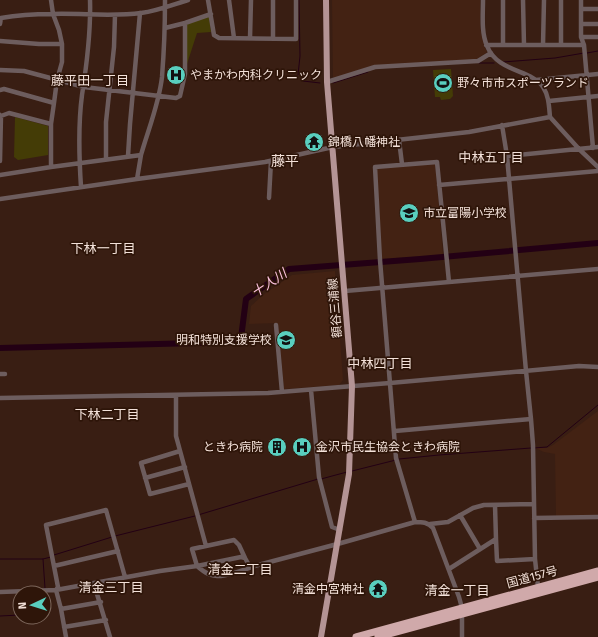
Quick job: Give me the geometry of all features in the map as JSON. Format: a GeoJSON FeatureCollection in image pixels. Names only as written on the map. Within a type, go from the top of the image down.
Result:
{"type":"FeatureCollection","features":[{"type":"Feature","properties":{"kind":"highway","name":"国道157号"},"geometry":{"type":"LineString","coordinates":[[378,637],[538,587],[598,571]]}},
{"type":"Feature","properties":{"kind":"highway","name":"国道157号"},"geometry":{"type":"LineString","coordinates":[[356,637],[598,577]]}},
{"type":"Feature","properties":{"kind":"main road","name":"額谷三浦線"},"geometry":{"type":"LineString","coordinates":[[321,637],[350,471],[352,386],[327,82],[326,0]]}},
{"type":"Feature","properties":{"kind":"street"},"geometry":{"type":"LineString","coordinates":[[51,0],[53,14],[62,44],[62,62],[57,80],[51,124],[51,167]]}},
{"type":"Feature","properties":{"kind":"street"},"geometry":{"type":"LineString","coordinates":[[81,187],[79,163],[80,120],[88,54],[90,0]]}},
{"type":"Feature","properties":{"kind":"street"},"geometry":{"type":"LineString","coordinates":[[137,179],[141,155],[162,78],[165,0]]}},
{"type":"Feature","properties":{"kind":"street"},"geometry":{"type":"LineString","coordinates":[[0,24],[1,18],[21,15],[115,15],[140,13],[165,8],[188,0]]}},
{"type":"Feature","properties":{"kind":"street"},"geometry":{"type":"LineString","coordinates":[[208,0],[214,35],[219,38],[296,39],[296,0]]}},
{"type":"Feature","properties":{"kind":"street"},"geometry":{"type":"LineString","coordinates":[[229,0],[234,38]]}},
{"type":"Feature","properties":{"kind":"street"},"geometry":{"type":"LineString","coordinates":[[250,0],[250,38]]}},
{"type":"Feature","properties":{"kind":"street"},"geometry":{"type":"LineString","coordinates":[[273,0],[273,38]]}},
{"type":"Feature","properties":{"kind":"street"},"geometry":{"type":"LineString","coordinates":[[483,0],[483,29],[486,45],[491,53],[504,65],[536,80],[544,87],[549,101],[550,117],[579,150],[598,167]]}},
{"type":"Feature","properties":{"kind":"street"},"geometry":{"type":"LineString","coordinates":[[503,0],[503,45]]}},
{"type":"Feature","properties":{"kind":"street"},"geometry":{"type":"LineString","coordinates":[[523,0],[524,45]]}},
{"type":"Feature","properties":{"kind":"street"},"geometry":{"type":"LineString","coordinates":[[544,0],[544,45]]}},
{"type":"Feature","properties":{"kind":"street"},"geometry":{"type":"LineString","coordinates":[[561,0],[561,45]]}},
{"type":"Feature","properties":{"kind":"street"},"geometry":{"type":"LineString","coordinates":[[507,156],[596,148],[588,97],[584,45],[580,37],[581,0]]}},
{"type":"Feature","properties":{"kind":"street"},"geometry":{"type":"LineString","coordinates":[[581,8],[598,9]]}},
{"type":"Feature","properties":{"kind":"street"},"geometry":{"type":"LineString","coordinates":[[128,156],[140,13]]}},
{"type":"Feature","properties":{"kind":"street"},"geometry":{"type":"LineString","coordinates":[[165,28],[186,23],[211,14]]}},
{"type":"Feature","properties":{"kind":"street"},"geometry":{"type":"LineString","coordinates":[[106,159],[106,122],[114,47],[115,15]]}},
{"type":"Feature","properties":{"kind":"street"},"geometry":{"type":"LineString","coordinates":[[0,70],[24,71],[84,87],[176,98],[180,96],[185,74],[186,23]]}},
{"type":"Feature","properties":{"kind":"street"},"geometry":{"type":"LineString","coordinates":[[581,24],[598,24]]}},
{"type":"Feature","properties":{"kind":"street"},"geometry":{"type":"LineString","coordinates":[[580,37],[598,37]]}},
{"type":"Feature","properties":{"kind":"street"},"geometry":{"type":"LineString","coordinates":[[0,40],[39,44],[62,44]]}},
{"type":"Feature","properties":{"kind":"street"},"geometry":{"type":"LineString","coordinates":[[486,45],[584,45]]}},
{"type":"Feature","properties":{"kind":"street"},"geometry":{"type":"LineString","coordinates":[[327,82],[375,67],[478,61],[491,53]]}},
{"type":"Feature","properties":{"kind":"street"},"geometry":{"type":"LineString","coordinates":[[536,80],[598,74]]}},
{"type":"Feature","properties":{"kind":"street"},"geometry":{"type":"LineString","coordinates":[[0,90],[4,89],[54,103]]}},
{"type":"Feature","properties":{"kind":"street"},"geometry":{"type":"LineString","coordinates":[[549,101],[598,96]]}},
{"type":"Feature","properties":{"kind":"street"},"geometry":{"type":"LineString","coordinates":[[0,161],[1,116],[9,113],[51,124]]}},
{"type":"Feature","properties":{"kind":"street"},"geometry":{"type":"LineString","coordinates":[[0,199],[271,161],[333,147],[469,132],[550,117]]}},
{"type":"Feature","properties":{"kind":"street"},"geometry":{"type":"LineString","coordinates":[[502,125],[507,156],[531,419],[535,559],[538,587]]}},
{"type":"Feature","properties":{"kind":"street"},"geometry":{"type":"LineString","coordinates":[[399,140],[402,164]]}},
{"type":"Feature","properties":{"kind":"street"},"geometry":{"type":"LineString","coordinates":[[0,175],[141,155]]}},
{"type":"Feature","properties":{"kind":"street"},"geometry":{"type":"LineString","coordinates":[[269,198],[271,161]]}},
{"type":"Feature","properties":{"kind":"street"},"geometry":{"type":"LineString","coordinates":[[415,522],[397,460],[380,262],[375,167],[437,162],[449,282]]}},
{"type":"Feature","properties":{"kind":"street"},"geometry":{"type":"LineString","coordinates":[[439,185],[598,171]]}},
{"type":"Feature","properties":{"kind":"street"},"geometry":{"type":"LineString","coordinates":[[345,291],[598,269]]}},
{"type":"Feature","properties":{"kind":"street"},"geometry":{"type":"LineString","coordinates":[[276,325],[282,392]]}},
{"type":"Feature","properties":{"kind":"street"},"geometry":{"type":"LineString","coordinates":[[0,398],[282,392],[579,366],[598,367]]}},
{"type":"Feature","properties":{"kind":"street"},"geometry":{"type":"LineString","coordinates":[[311,390],[319,479],[332,527],[340,530]]}},
{"type":"Feature","properties":{"kind":"street"},"geometry":{"type":"LineString","coordinates":[[176,395],[176,436],[206,546]]}},
{"type":"Feature","properties":{"kind":"street"},"geometry":{"type":"LineString","coordinates":[[395,432],[531,419]]}},
{"type":"Feature","properties":{"kind":"street"},"geometry":{"type":"LineString","coordinates":[[180,451],[141,463],[145,478],[150,494],[189,484]]}},
{"type":"Feature","properties":{"kind":"street"},"geometry":{"type":"LineString","coordinates":[[145,478],[185,467]]}},
{"type":"Feature","properties":{"kind":"street"},"geometry":{"type":"LineString","coordinates":[[250,567],[239,545],[234,540],[192,549],[197,566],[206,574],[210,576],[223,576],[250,567],[415,522],[430,524],[448,522],[473,508],[484,505],[534,504]]}},
{"type":"Feature","properties":{"kind":"street"},"geometry":{"type":"LineString","coordinates":[[495,505],[497,561],[535,559]]}},
{"type":"Feature","properties":{"kind":"street"},"geometry":{"type":"LineString","coordinates":[[54,590],[58,587],[46,524],[106,510],[125,577]]}},
{"type":"Feature","properties":{"kind":"street"},"geometry":{"type":"LineString","coordinates":[[460,515],[480,549]]}},
{"type":"Feature","properties":{"kind":"street"},"geometry":{"type":"LineString","coordinates":[[534,518],[598,517]]}},
{"type":"Feature","properties":{"kind":"street"},"geometry":{"type":"LineString","coordinates":[[430,524],[437,537],[459,597],[462,637]]}},
{"type":"Feature","properties":{"kind":"street"},"geometry":{"type":"LineString","coordinates":[[449,569],[496,539]]}},
{"type":"Feature","properties":{"kind":"street"},"geometry":{"type":"LineString","coordinates":[[54,566],[118,551]]}},
{"type":"Feature","properties":{"kind":"street"},"geometry":{"type":"LineString","coordinates":[[0,592],[54,590],[246,558]]}},
{"type":"Feature","properties":{"kind":"street"},"geometry":{"type":"LineString","coordinates":[[94,584],[110,637]]}},
{"type":"Feature","properties":{"kind":"street"},"geometry":{"type":"LineString","coordinates":[[54,590],[61,609],[66,637]]}},
{"type":"Feature","properties":{"kind":"street"},"geometry":{"type":"LineString","coordinates":[[61,609],[100,602]]}},
{"type":"Feature","properties":{"kind":"street"},"geometry":{"type":"LineString","coordinates":[[64,627],[106,620]]}},
{"type":"Feature","properties":{"kind":"shaded area"},"geometry":{"type":"Polygon","coordinates":[[[332,0],[480,0],[480,27],[484,46],[487,52],[477,59],[371,66],[335,78],[333,77],[332,0]]]}},
{"type":"Feature","properties":{"kind":"shaded area"},"geometry":{"type":"Polygon","coordinates":[[[209,16],[211,32],[197,33],[187,64],[187,24],[209,16]]]}},
{"type":"Feature","properties":{"kind":"shaded area","name":"野々市市スポーツランド"},"geometry":{"type":"Polygon","coordinates":[[[451,69],[453,96],[450,99],[441,100],[440,97],[435,97],[433,70],[451,69]]]}},
{"type":"Feature","properties":{"kind":"shaded area"},"geometry":{"type":"Polygon","coordinates":[[[15,117],[48,126],[48,155],[18,160],[14,157],[15,117]]]}},
{"type":"Feature","properties":{"kind":"shaded area","name":"市立富陽小学校"},"geometry":{"type":"Polygon","coordinates":[[[435,163],[443,255],[381,259],[376,168],[435,163]]]}},
{"type":"Feature","properties":{"kind":"shaded area"},"geometry":{"type":"Polygon","coordinates":[[[335,271],[343,380],[339,385],[284,389],[278,323],[249,324],[251,306],[263,295],[292,275],[335,271]]]}},
{"type":"Feature","properties":{"kind":"shaded area"},"geometry":{"type":"Polygon","coordinates":[[[598,411],[598,516],[556,516],[555,454],[544,452],[535,448],[547,448],[553,445],[598,411]]]}},
{"type":"Feature","properties":{"kind":"waterway"},"geometry":{"type":"LineString","coordinates":[[298,75],[300,56],[299,0]]}},
{"type":"Feature","properties":{"kind":"waterway"},"geometry":{"type":"LineString","coordinates":[[587,53],[598,51]]}},
{"type":"Feature","properties":{"kind":"waterway"},"geometry":{"type":"LineString","coordinates":[[503,62],[555,58],[584,53]]}},
{"type":"Feature","properties":{"kind":"waterway"},"geometry":{"type":"LineString","coordinates":[[479,63],[494,63]]}},
{"type":"Feature","properties":{"kind":"waterway"},"geometry":{"type":"LineString","coordinates":[[333,83],[368,72]]}},
{"type":"Feature","properties":{"kind":"waterway"},"geometry":{"type":"LineString","coordinates":[[303,81],[320,83]]}},
{"type":"Feature","properties":{"kind":"waterway","name":"十人川"},"geometry":{"type":"LineString","coordinates":[[0,348],[237,342],[241,338],[246,299],[289,269],[598,243]]}},
{"type":"Feature","properties":{"kind":"waterway"},"geometry":{"type":"LineString","coordinates":[[534,448],[547,447],[598,405]]}},
{"type":"Feature","properties":{"kind":"waterway"},"geometry":{"type":"LineString","coordinates":[[399,459],[531,448]]}},
{"type":"Feature","properties":{"kind":"waterway"},"geometry":{"type":"LineString","coordinates":[[352,471],[396,460]]}},
{"type":"Feature","properties":{"kind":"waterway"},"geometry":{"type":"LineString","coordinates":[[321,479],[347,472]]}},
{"type":"Feature","properties":{"kind":"waterway"},"geometry":{"type":"LineString","coordinates":[[198,515],[318,479]]}},
{"type":"Feature","properties":{"kind":"waterway"},"geometry":{"type":"LineString","coordinates":[[115,536],[195,516]]}},
{"type":"Feature","properties":{"kind":"waterway"},"geometry":{"type":"LineString","coordinates":[[54,555],[112,537]]}},
{"type":"Feature","properties":{"kind":"waterway"},"geometry":{"type":"LineString","coordinates":[[0,559],[43,559],[51,557]]}},
{"type":"Feature","properties":{"kind":"waterway"},"geometry":{"type":"LineString","coordinates":[[43,559],[45,585]]}},
{"type":"Feature","properties":{"kind":"waterway"},"geometry":{"type":"LineString","coordinates":[[0,616],[12,615]]}},
{"type":"Feature","properties":{"kind":"place","name":"やまかわ内科クリニック"},"geometry":{"type":"Point","coordinates":[176,75]}},
{"type":"Feature","properties":{"kind":"place","name":"野々市市スポーツランド"},"geometry":{"type":"Point","coordinates":[443,83]}},
{"type":"Feature","properties":{"kind":"place","name":"錦橋八幡神社"},"geometry":{"type":"Point","coordinates":[314,142]}},
{"type":"Feature","properties":{"kind":"place","name":"市立富陽小学校"},"geometry":{"type":"Point","coordinates":[409,213]}},
{"type":"Feature","properties":{"kind":"place","name":"明和特別支援学校"},"geometry":{"type":"Point","coordinates":[286,340]}},
{"type":"Feature","properties":{"kind":"place","name":"ときわ病院"},"geometry":{"type":"Point","coordinates":[277,447]}},
{"type":"Feature","properties":{"kind":"place","name":"金沢市民生協会ときわ病院"},"geometry":{"type":"Point","coordinates":[302,447]}},
{"type":"Feature","properties":{"kind":"place","name":"清金中宮神社"},"geometry":{"type":"Point","coordinates":[378,589]}},
{"type":"Feature","properties":{"kind":"district","name":"藤平田一丁目"},"geometry":{"type":"Point","coordinates":[90,80]}},
{"type":"Feature","properties":{"kind":"district","name":"中林五丁目"},"geometry":{"type":"Point","coordinates":[491,157]}},
{"type":"Feature","properties":{"kind":"district","name":"藤平"},"geometry":{"type":"Point","coordinates":[285,161]}},
{"type":"Feature","properties":{"kind":"district","name":"下林一丁目"},"geometry":{"type":"Point","coordinates":[103,248]}},
{"type":"Feature","properties":{"kind":"district","name":"中林四丁目"},"geometry":{"type":"Point","coordinates":[380,363]}},
{"type":"Feature","properties":{"kind":"district","name":"下林二丁目"},"geometry":{"type":"Point","coordinates":[107,414]}},
{"type":"Feature","properties":{"kind":"district","name":"清金二丁目"},"geometry":{"type":"Point","coordinates":[240,569]}},
{"type":"Feature","properties":{"kind":"district","name":"清金三丁目"},"geometry":{"type":"Point","coordinates":[111,587]}},
{"type":"Feature","properties":{"kind":"district","name":"清金一丁目"},"geometry":{"type":"Point","coordinates":[457,590]}}]}
